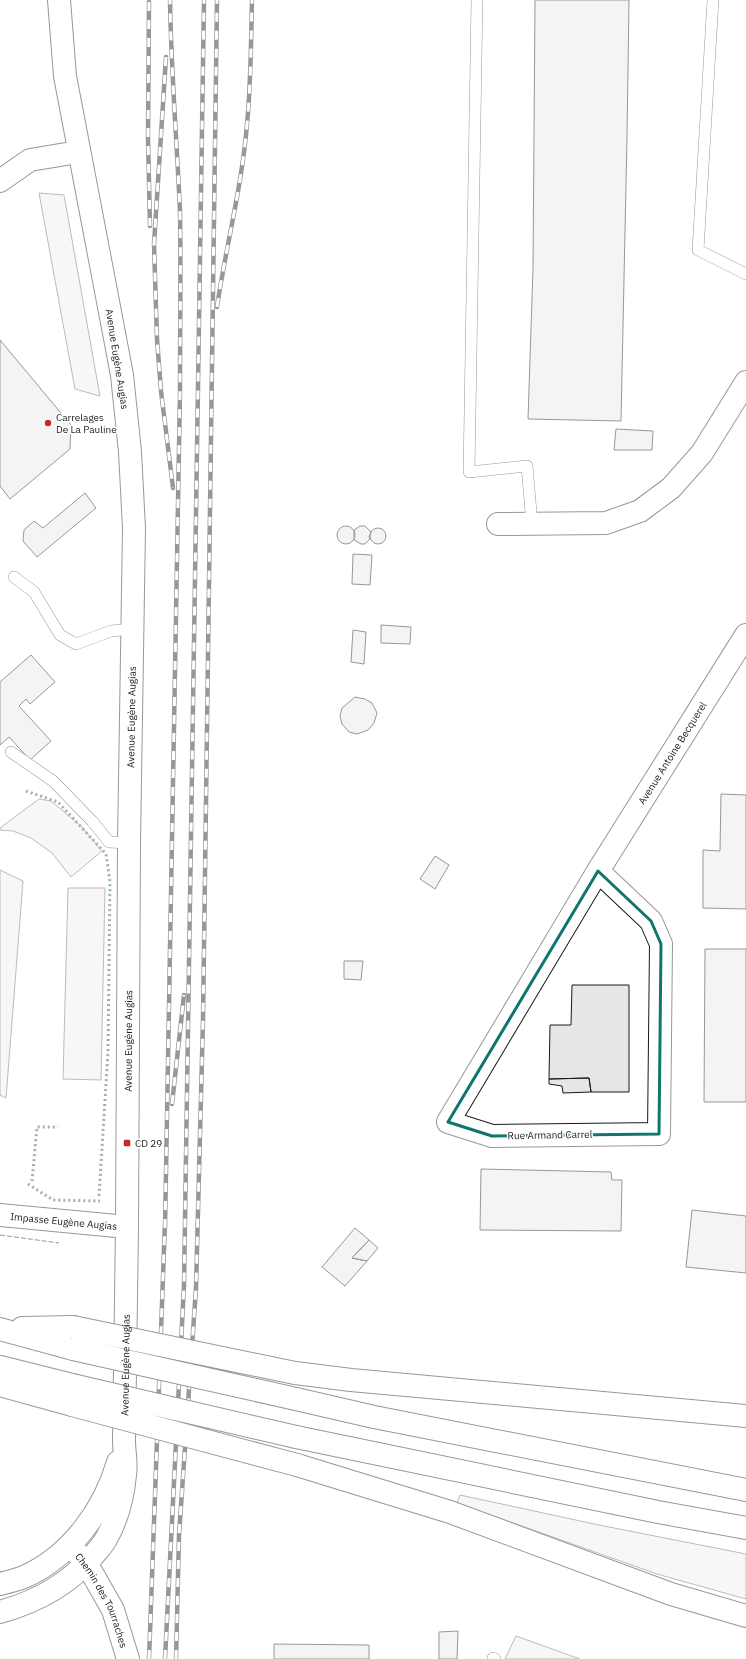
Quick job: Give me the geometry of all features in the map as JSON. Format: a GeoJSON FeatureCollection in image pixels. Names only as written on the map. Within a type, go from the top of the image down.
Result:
{"type":"FeatureCollection","features":[{"type":"Feature","properties":{"kind":"main road","name":"Avenue Eugène Augias"},"geometry":{"type":"LineString","coordinates":[[0,1612],[17,1608],[48,1594],[71,1578],[86,1564],[106,1540],[120,1505],[126,1474],[124,1441],[127,1227],[129,843],[134,528],[130,452],[123,390],[64,76],[59,0]]}},
{"type":"Feature","properties":{"kind":"main road"},"geometry":{"type":"LineString","coordinates":[[0,181],[30,160],[78,152]]}},
{"type":"Feature","properties":{"kind":"main road"},"geometry":{"type":"LineString","coordinates":[[498,524],[606,523],[640,511],[671,488],[702,453],[746,382]]}},
{"type":"Feature","properties":{"kind":"main road","name":"Avenue Antoine Becquerel"},"geometry":{"type":"LineString","coordinates":[[598,871],[746,635]]}},
{"type":"Feature","properties":{"kind":"main road","name":"Rue Armand Carrel"},"geometry":{"type":"LineString","coordinates":[[598,871],[651,921],[661,944],[659,1134],[492,1136],[448,1122],[529,986],[598,871]]}},
{"type":"Feature","properties":{"kind":"main road","name":"Impasse Eugène Augias"},"geometry":{"type":"LineString","coordinates":[[0,1215],[127,1227]]}},
{"type":"Feature","properties":{"kind":"main road"},"geometry":{"type":"LineString","coordinates":[[0,1329],[73,1326],[295,1373],[359,1381],[746,1416]]}},
{"type":"Feature","properties":{"kind":"main road"},"geometry":{"type":"LineString","coordinates":[[0,1329],[72,1349],[390,1420],[746,1490]]}},
{"type":"Feature","properties":{"kind":"main road"},"geometry":{"type":"LineString","coordinates":[[0,1367],[72,1395],[450,1512],[671,1594],[746,1616]]}},
{"type":"Feature","properties":{"kind":"main road"},"geometry":{"type":"LineString","coordinates":[[0,1385],[72,1395],[296,1437],[658,1512],[746,1528]]}},
{"type":"Feature","properties":{"kind":"main road","name":"Avenue Eugène Augias"},"geometry":{"type":"LineString","coordinates":[[0,1584],[23,1577],[49,1563],[71,1544],[96,1514],[114,1475],[124,1441]]}},
{"type":"Feature","properties":{"kind":"main road","name":"Chemin des Tourraches"},"geometry":{"type":"LineString","coordinates":[[71,1544],[86,1564],[113,1610],[128,1659]]}},
{"type":"Feature","properties":{"kind":"lane"},"geometry":{"type":"LineString","coordinates":[[477,0],[469,472],[527,466],[532,524]]}},
{"type":"Feature","properties":{"kind":"lane"},"geometry":{"type":"LineString","coordinates":[[713,0],[698,250],[746,274]]}},
{"type":"Feature","properties":{"kind":"lane"},"geometry":{"type":"LineString","coordinates":[[14,577],[34,592],[60,635],[76,644],[111,631],[132,629]]}},
{"type":"Feature","properties":{"kind":"lane"},"geometry":{"type":"LineString","coordinates":[[11,752],[53,781],[92,821],[109,842],[129,843]]}},
{"type":"Feature","properties":{"kind":"highlighted area"},"geometry":{"type":"Polygon","coordinates":[[[598,871],[651,921],[661,944],[659,1134],[492,1136],[448,1122],[598,871]]]}},
{"type":"Feature","properties":{"kind":"shaded area"},"geometry":{"type":"Polygon","coordinates":[[[39,193],[64,195],[100,396],[75,389],[39,193]]]}},
{"type":"Feature","properties":{"kind":"shaded area"},"geometry":{"type":"Polygon","coordinates":[[[39,799],[51,801],[81,826],[102,851],[71,877],[52,853],[31,838],[13,831],[0,830],[0,828],[39,799]]]}},
{"type":"Feature","properties":{"kind":"shaded area"},"geometry":{"type":"Polygon","coordinates":[[[0,870],[23,881],[6,1098],[0,1095],[0,870]]]}},
{"type":"Feature","properties":{"kind":"shaded area"},"geometry":{"type":"Polygon","coordinates":[[[68,888],[105,888],[101,1080],[63,1079],[68,888]]]}},
{"type":"Feature","properties":{"kind":"shaded area"},"geometry":{"type":"Polygon","coordinates":[[[460,1495],[599,1525],[746,1554],[746,1599],[657,1574],[457,1503],[460,1495]]]}},
{"type":"Feature","properties":{"kind":"shaded area"},"geometry":{"type":"Polygon","coordinates":[[[516,1636],[580,1659],[505,1659],[516,1636]]]}},
{"type":"Feature","properties":{"kind":"building"},"geometry":{"type":"Polygon","coordinates":[[[535,0],[629,0],[621,421],[528,419],[533,268],[535,0]]]}},
{"type":"Feature","properties":{"kind":"building"},"geometry":{"type":"Polygon","coordinates":[[[0,340],[71,425],[70,449],[10,499],[0,486],[0,340]]]}},
{"type":"Feature","properties":{"kind":"building"},"geometry":{"type":"Polygon","coordinates":[[[616,429],[653,431],[652,450],[614,450],[616,429]]]}},
{"type":"Feature","properties":{"kind":"building"},"geometry":{"type":"Polygon","coordinates":[[[85,493],[96,508],[37,557],[23,541],[24,530],[34,521],[43,528],[85,493]]]}},
{"type":"Feature","properties":{"kind":"building"},"geometry":{"type":"Polygon","coordinates":[[[346,526],[352,529],[355,535],[352,541],[346,544],[340,541],[337,535],[340,529],[346,526]]]}},
{"type":"Feature","properties":{"kind":"building"},"geometry":{"type":"Polygon","coordinates":[[[360,526],[365,526],[371,532],[369,537],[370,539],[365,544],[361,544],[354,540],[354,530],[360,526]]]}},
{"type":"Feature","properties":{"kind":"building"},"geometry":{"type":"Polygon","coordinates":[[[375,528],[381,528],[386,533],[384,542],[381,544],[375,544],[370,539],[370,533],[375,528]]]}},
{"type":"Feature","properties":{"kind":"building"},"geometry":{"type":"Polygon","coordinates":[[[353,554],[372,555],[370,585],[352,584],[353,554]]]}},
{"type":"Feature","properties":{"kind":"building"},"geometry":{"type":"Polygon","coordinates":[[[381,625],[411,627],[410,644],[381,643],[381,625]]]}},
{"type":"Feature","properties":{"kind":"building"},"geometry":{"type":"Polygon","coordinates":[[[353,630],[366,632],[364,664],[351,662],[353,630]]]}},
{"type":"Feature","properties":{"kind":"building"},"geometry":{"type":"Polygon","coordinates":[[[31,655],[55,682],[30,704],[26,699],[19,706],[51,741],[30,760],[9,737],[0,745],[0,682],[31,655]]]}},
{"type":"Feature","properties":{"kind":"building"},"geometry":{"type":"Polygon","coordinates":[[[355,697],[365,699],[372,703],[377,713],[374,723],[368,730],[357,734],[349,732],[342,724],[340,716],[342,708],[355,697]]]}},
{"type":"Feature","properties":{"kind":"building"},"geometry":{"type":"Polygon","coordinates":[[[721,794],[746,795],[746,909],[703,908],[703,850],[720,851],[721,794]]]}},
{"type":"Feature","properties":{"kind":"building"},"geometry":{"type":"Polygon","coordinates":[[[435,856],[449,865],[435,889],[420,879],[435,856]]]}},
{"type":"Feature","properties":{"kind":"building"},"geometry":{"type":"Polygon","coordinates":[[[705,949],[746,949],[746,1102],[704,1102],[705,949]]]}},
{"type":"Feature","properties":{"kind":"building"},"geometry":{"type":"Polygon","coordinates":[[[344,961],[363,961],[361,980],[344,979],[344,961]]]}},
{"type":"Feature","properties":{"kind":"building"},"geometry":{"type":"Polygon","coordinates":[[[572,985],[629,985],[629,1092],[591,1092],[589,1078],[549,1079],[550,1025],[571,1025],[572,985]]]}},
{"type":"Feature","properties":{"kind":"building"},"geometry":{"type":"Polygon","coordinates":[[[589,1078],[591,1092],[563,1093],[562,1086],[549,1084],[549,1079],[589,1078]]]}},
{"type":"Feature","properties":{"kind":"building"},"geometry":{"type":"Polygon","coordinates":[[[481,1169],[611,1172],[612,1180],[622,1180],[621,1231],[480,1230],[481,1169]]]}},
{"type":"Feature","properties":{"kind":"building"},"geometry":{"type":"Polygon","coordinates":[[[692,1210],[746,1216],[746,1273],[686,1267],[692,1210]]]}},
{"type":"Feature","properties":{"kind":"building"},"geometry":{"type":"Polygon","coordinates":[[[355,1228],[369,1240],[352,1258],[367,1261],[345,1286],[322,1267],[355,1228]]]}},
{"type":"Feature","properties":{"kind":"building"},"geometry":{"type":"Polygon","coordinates":[[[369,1240],[378,1248],[367,1261],[352,1258],[369,1240]]]}},
{"type":"Feature","properties":{"kind":"building"},"geometry":{"type":"Polygon","coordinates":[[[458,1631],[457,1659],[439,1659],[439,1632],[458,1631]]]}},
{"type":"Feature","properties":{"kind":"building"},"geometry":{"type":"Polygon","coordinates":[[[274,1644],[369,1645],[369,1659],[274,1659],[274,1644]]]}},
{"type":"Feature","properties":{"kind":"railway"},"geometry":{"type":"LineString","coordinates":[[165,1228],[180,392],[180,212],[170,0]]}},
{"type":"Feature","properties":{"kind":"railway"},"geometry":{"type":"LineString","coordinates":[[165,1659],[184,1285],[204,0]]}},
{"type":"Feature","properties":{"kind":"railway"},"geometry":{"type":"LineString","coordinates":[[176,1659],[179,1535],[196,1288],[203,1020],[217,0]]}},
{"type":"Feature","properties":{"kind":"railway"},"geometry":{"type":"LineString","coordinates":[[217,307],[245,147],[251,62],[252,0]]}},
{"type":"Feature","properties":{"kind":"railway"},"geometry":{"type":"LineString","coordinates":[[149,2],[148,139],[150,226]]}},
{"type":"Feature","properties":{"kind":"railway"},"geometry":{"type":"LineString","coordinates":[[166,57],[154,244],[157,339],[161,391],[173,488]]}},
{"type":"Feature","properties":{"kind":"railway"},"geometry":{"type":"LineString","coordinates":[[172,1104],[184,995]]}},
{"type":"Feature","properties":{"kind":"railway"},"geometry":{"type":"LineString","coordinates":[[149,1659],[165,1222]]}},
{"type":"Feature","properties":{"kind":"hedge"},"geometry":{"type":"LineString","coordinates":[[26,791],[58,802],[106,854],[110,882],[108,1052],[99,1196]]}},
{"type":"Feature","properties":{"kind":"hedge"},"geometry":{"type":"LineString","coordinates":[[32,1181],[37,1127],[58,1127]]}},
{"type":"Feature","properties":{"kind":"hedge"},"geometry":{"type":"LineString","coordinates":[[28,1184],[53,1200],[100,1201]]}},
{"type":"Feature","properties":{"kind":"fence"},"geometry":{"type":"LineString","coordinates":[[0,1235],[59,1243]]}},
{"type":"Feature","properties":{"kind":"place","name":"Carrelages De La Pauline"},"geometry":{"type":"Point","coordinates":[48,423]}},
{"type":"Feature","properties":{"kind":"place","name":"CD 29"},"geometry":{"type":"Point","coordinates":[127,1143]}}]}
